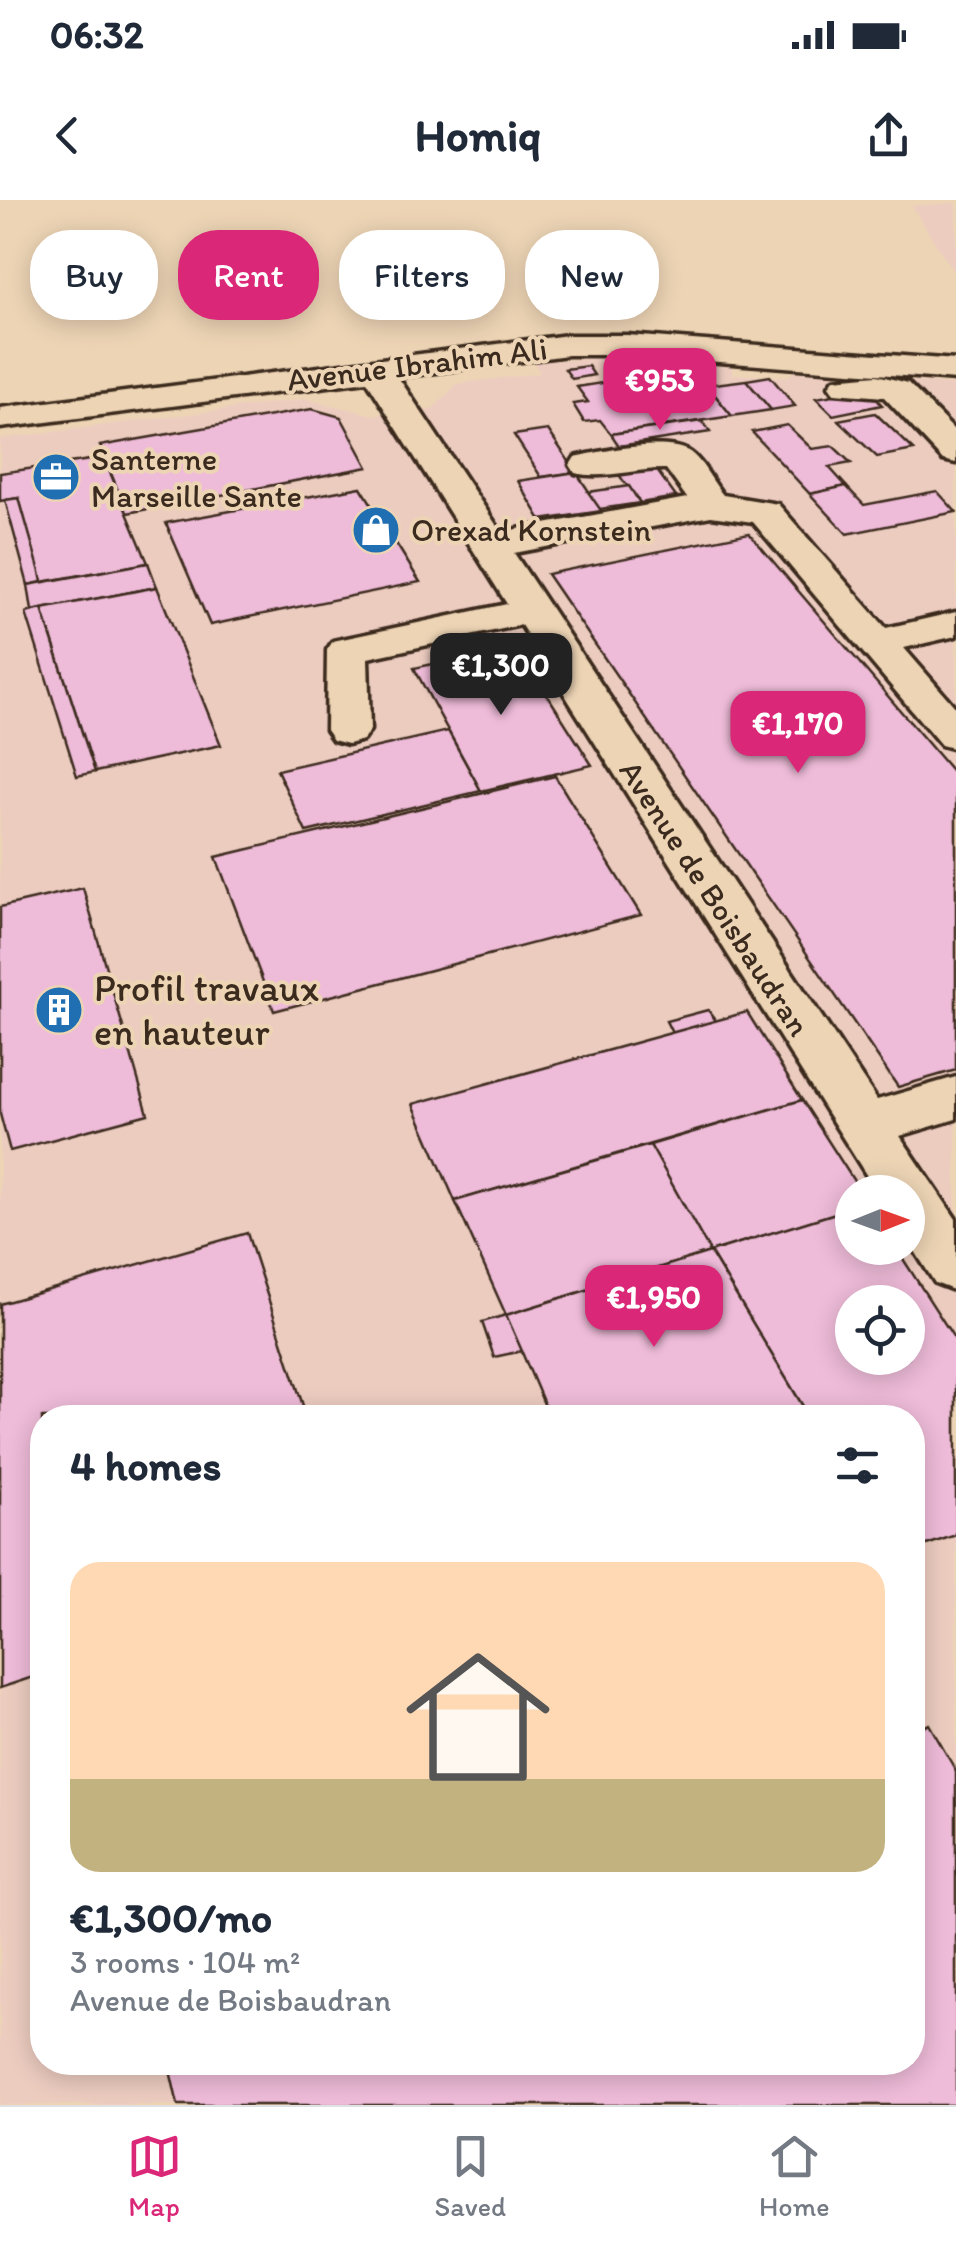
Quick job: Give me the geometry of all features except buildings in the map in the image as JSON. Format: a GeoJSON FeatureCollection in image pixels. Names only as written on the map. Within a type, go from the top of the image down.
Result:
{"type":"FeatureCollection","features":[{"type":"Feature","properties":{"kind":"street","name":"Avenue Ibrahim Ali"},"geometry":{"type":"LineString","coordinates":[[0,418],[568,345],[627,345],[956,370]]}},
{"type":"Feature","properties":{"kind":"street","name":"Avenue de Boisbaudran"},"geometry":{"type":"LineString","coordinates":[[375,367],[895,1175]]}},
{"type":"Feature","properties":{"kind":"street"},"geometry":{"type":"LineString","coordinates":[[806,388],[878,385],[896,390],[956,452]]}},
{"type":"Feature","properties":{"kind":"street"},"geometry":{"type":"LineString","coordinates":[[588,466],[638,458],[677,460],[711,505]]}},
{"type":"Feature","properties":{"kind":"street"},"geometry":{"type":"LineString","coordinates":[[489,546],[711,505],[765,512],[956,735]]}},
{"type":"Feature","properties":{"kind":"street"},"geometry":{"type":"LineString","coordinates":[[348,730],[347,650],[530,611]]}},
{"type":"Feature","properties":{"kind":"street"},"geometry":{"type":"LineString","coordinates":[[877,642],[956,624]]}},
{"type":"Feature","properties":{"kind":"street"},"geometry":{"type":"LineString","coordinates":[[862,1126],[956,1098]]}},
{"type":"Feature","properties":{"kind":"street","name":"Avenue de Boisbaudran"},"geometry":{"type":"LineString","coordinates":[[925,1220],[956,1266]]}},
{"type":"Feature","properties":{"kind":"shaded area"},"geometry":{"type":"Polygon","coordinates":[[[956,203],[956,276],[912,206],[956,203]]]}},
{"type":"Feature","properties":{"kind":"shaded area"},"geometry":{"type":"Polygon","coordinates":[[[618,357],[732,366],[732,374],[788,377],[794,371],[956,385],[956,2105],[0,2105],[0,439],[306,399],[373,415],[432,410],[457,384],[540,373],[534,362],[618,357]]]}},
{"type":"Feature","properties":{"kind":"place","name":"Santerne Marseille Sante"},"geometry":{"type":"Point","coordinates":[56,477]}},
{"type":"Feature","properties":{"kind":"place","name":"Orexad Kornstein"},"geometry":{"type":"Point","coordinates":[376,530]}},
{"type":"Feature","properties":{"kind":"place","name":"Profil travaux en hauteur"},"geometry":{"type":"Point","coordinates":[59,1010]}}]}
